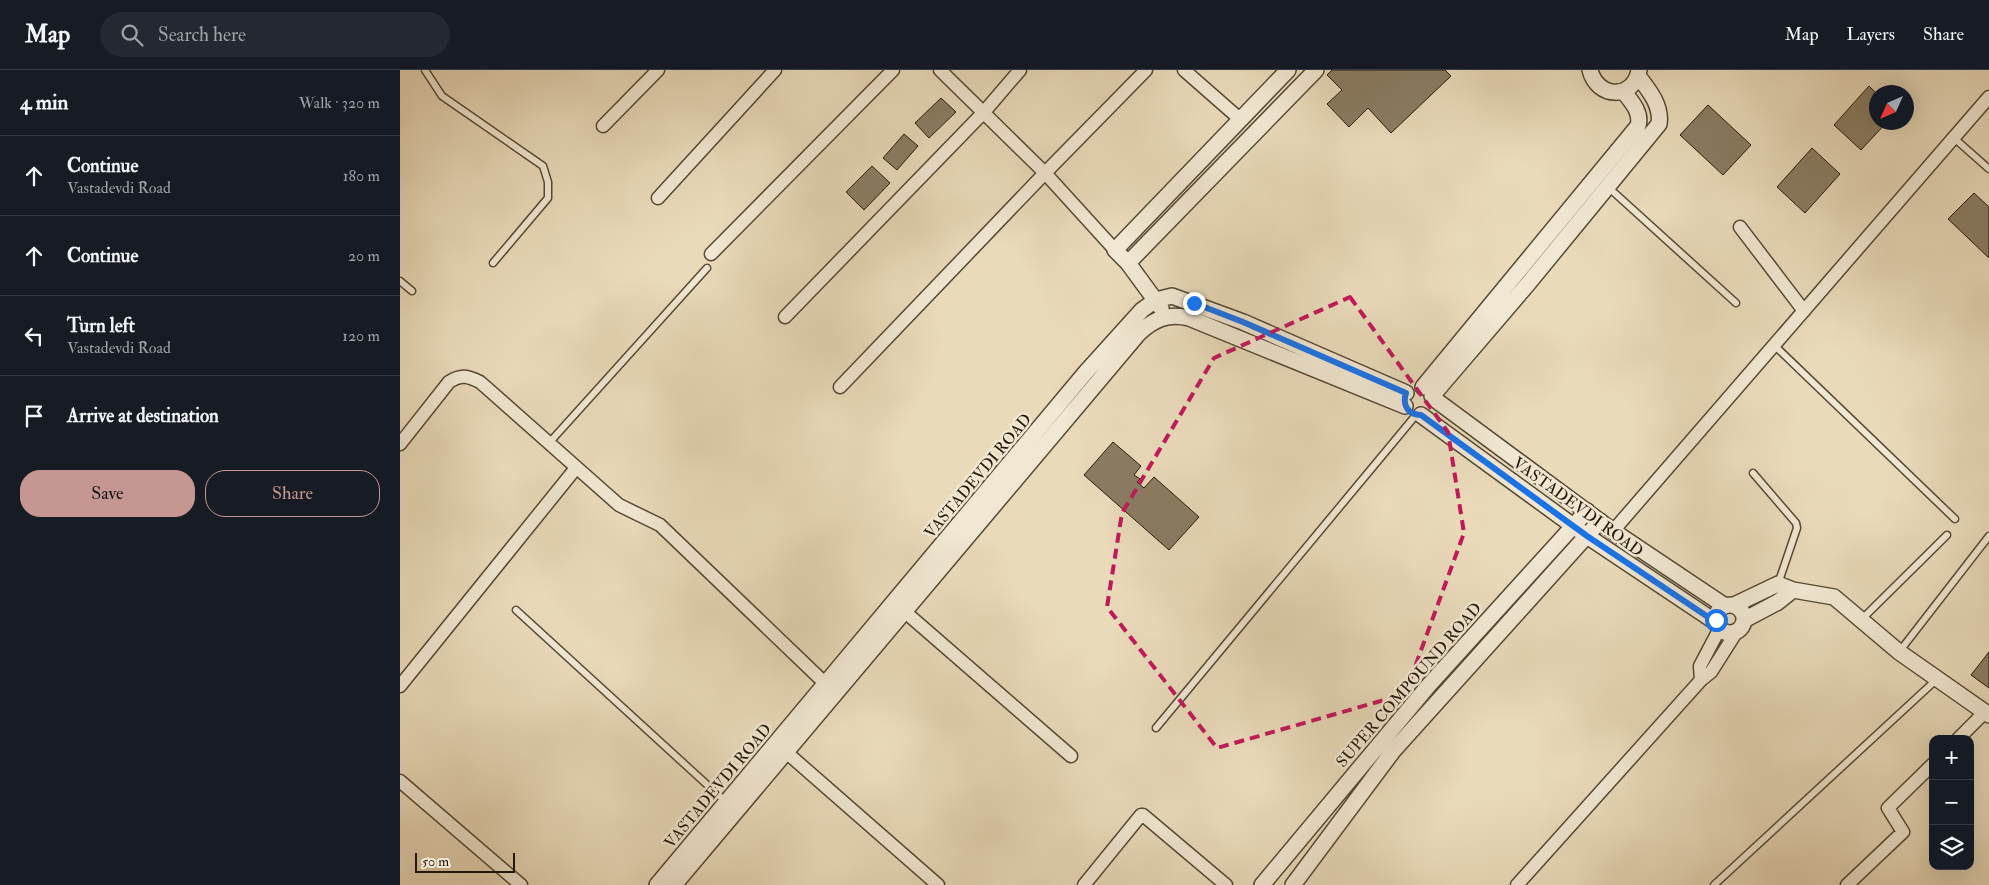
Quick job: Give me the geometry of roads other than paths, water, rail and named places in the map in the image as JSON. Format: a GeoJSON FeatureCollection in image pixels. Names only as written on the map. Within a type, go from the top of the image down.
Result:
{"type":"FeatureCollection","features":[{"type":"Feature","properties":{"kind":"street"},"geometry":{"type":"LineString","coordinates":[[603,126],[658,70]]}},
{"type":"Feature","properties":{"kind":"street"},"geometry":{"type":"LineString","coordinates":[[658,198],[775,70]]}},
{"type":"Feature","properties":{"kind":"street"},"geometry":{"type":"LineString","coordinates":[[712,254],[893,70]]}},
{"type":"Feature","properties":{"kind":"street"},"geometry":{"type":"LineString","coordinates":[[940,70],[1044,173],[1128,262],[1166,316]]}},
{"type":"Feature","properties":{"kind":"street"},"geometry":{"type":"LineString","coordinates":[[785,317],[984,112],[1020,70]]}},
{"type":"Feature","properties":{"kind":"street"},"geometry":{"type":"LineString","coordinates":[[840,386],[1044,173],[1146,70]]}},
{"type":"Feature","properties":{"kind":"street"},"geometry":{"type":"LineString","coordinates":[[1184,70],[1241,120]]}},
{"type":"Feature","properties":{"kind":"street"},"geometry":{"type":"LineString","coordinates":[[1115,250],[1288,70]]}},
{"type":"Feature","properties":{"kind":"street"},"geometry":{"type":"LineString","coordinates":[[1128,262],[1316,70]]}},
{"type":"Feature","properties":{"kind":"street"},"geometry":{"type":"LineString","coordinates":[[1590,70],[1598,85],[1604,90],[1612,92],[1623,91],[1634,83],[1639,73]]}},
{"type":"Feature","properties":{"kind":"street"},"geometry":{"type":"LineString","coordinates":[[1429,394],[1608,187],[1659,124],[1658,108],[1639,73]]}},
{"type":"Feature","properties":{"kind":"street"},"geometry":{"type":"LineString","coordinates":[[1429,394],[1638,126],[1640,118],[1634,104],[1623,91]]}},
{"type":"Feature","properties":{"kind":"street"},"geometry":{"type":"LineString","coordinates":[[1613,531],[1989,97]]}},
{"type":"Feature","properties":{"kind":"street"},"geometry":{"type":"LineString","coordinates":[[1740,227],[1804,311]]}},
{"type":"Feature","properties":{"kind":"street","name":"VASTADEVDI ROAD"},"geometry":{"type":"LineString","coordinates":[[674,885],[786,752],[831,689],[1086,372],[1137,316],[1156,300],[1172,296],[1243,322],[1412,407],[1587,536],[1718,625]]}},
{"type":"Feature","properties":{"kind":"street","name":"VASTADEVDI ROAD"},"geometry":{"type":"LineString","coordinates":[[657,885],[727,803],[904,611],[1139,333],[1149,324],[1166,316],[1177,315],[1189,318],[1412,407]]}},
{"type":"Feature","properties":{"kind":"street"},"geometry":{"type":"LineString","coordinates":[[400,444],[449,382],[459,376],[470,377],[480,382],[619,505],[660,525],[831,689]]}},
{"type":"Feature","properties":{"kind":"street"},"geometry":{"type":"LineString","coordinates":[[1414,387],[1429,394],[1432,407],[1429,411],[1412,407],[1414,387]]}},
{"type":"Feature","properties":{"kind":"street","name":"VASTADEVDI ROAD"},"geometry":{"type":"LineString","coordinates":[[1429,394],[1613,531],[1730,605]]}},
{"type":"Feature","properties":{"kind":"street"},"geometry":{"type":"LineString","coordinates":[[400,686],[576,468]]}},
{"type":"Feature","properties":{"kind":"street","name":"SUPER COMPOUND ROAD"},"geometry":{"type":"LineString","coordinates":[[1262,885],[1429,685],[1587,510]]}},
{"type":"Feature","properties":{"kind":"street","name":"SUPER COMPOUND ROAD"},"geometry":{"type":"LineString","coordinates":[[1293,885],[1393,751],[1600,521]]}},
{"type":"Feature","properties":{"kind":"street"},"geometry":{"type":"LineString","coordinates":[[1701,680],[1700,666],[1718,625],[1718,611],[1778,584],[1793,590],[1834,597],[1899,652],[1987,713],[1962,735]]}},
{"type":"Feature","properties":{"kind":"street"},"geometry":{"type":"LineString","coordinates":[[1718,625],[1728,632],[1778,602],[1793,590]]}},
{"type":"Feature","properties":{"kind":"street"},"geometry":{"type":"LineString","coordinates":[[1517,885],[1701,680],[1712,672],[1740,625],[1742,611],[1730,605]]}},
{"type":"Feature","properties":{"kind":"street"},"geometry":{"type":"LineString","coordinates":[[904,611],[1071,756]]}},
{"type":"Feature","properties":{"kind":"street"},"geometry":{"type":"LineString","coordinates":[[786,752],[938,885]]}},
{"type":"Feature","properties":{"kind":"street"},"geometry":{"type":"LineString","coordinates":[[1847,885],[1903,832],[1888,808],[1929,768]]}},
{"type":"Feature","properties":{"kind":"street"},"geometry":{"type":"LineString","coordinates":[[400,781],[521,885]]}},
{"type":"Feature","properties":{"kind":"street"},"geometry":{"type":"LineString","coordinates":[[1084,885],[1141,815],[1143,815],[1226,885]]}},
{"type":"Feature","properties":{"kind":"lane"},"geometry":{"type":"LineString","coordinates":[[425,70],[442,96],[543,166],[548,182],[548,198],[493,263]]}},
{"type":"Feature","properties":{"kind":"lane"},"geometry":{"type":"LineString","coordinates":[[1954,138],[1989,169]]}},
{"type":"Feature","properties":{"kind":"lane"},"geometry":{"type":"LineString","coordinates":[[1608,187],[1736,303]]}},
{"type":"Feature","properties":{"kind":"lane"},"geometry":{"type":"LineString","coordinates":[[549,443],[707,268]]}},
{"type":"Feature","properties":{"kind":"lane"},"geometry":{"type":"LineString","coordinates":[[400,281],[412,291]]}},
{"type":"Feature","properties":{"kind":"lane"},"geometry":{"type":"LineString","coordinates":[[1774,345],[1955,519]]}},
{"type":"Feature","properties":{"kind":"lane"},"geometry":{"type":"LineString","coordinates":[[1156,728],[1412,407]]}},
{"type":"Feature","properties":{"kind":"lane"},"geometry":{"type":"LineString","coordinates":[[1753,473],[1796,523],[1797,528],[1778,584]]}},
{"type":"Feature","properties":{"kind":"lane"},"geometry":{"type":"LineString","coordinates":[[1860,620],[1947,535]]}},
{"type":"Feature","properties":{"kind":"lane"},"geometry":{"type":"LineString","coordinates":[[1899,652],[1989,536]]}},
{"type":"Feature","properties":{"kind":"lane"},"geometry":{"type":"LineString","coordinates":[[516,610],[727,803]]}},
{"type":"Feature","properties":{"kind":"lane"},"geometry":{"type":"LineString","coordinates":[[1714,885],[1937,679]]}}]}
